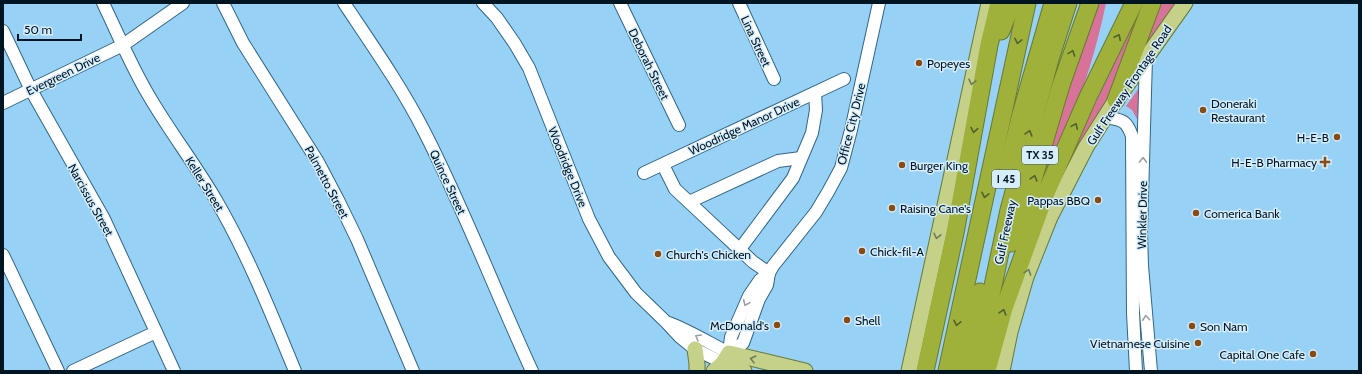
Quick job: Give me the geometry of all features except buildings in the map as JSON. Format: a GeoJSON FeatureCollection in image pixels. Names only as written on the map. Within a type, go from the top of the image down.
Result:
{"type":"FeatureCollection","features":[{"type":"Feature","properties":{"kind":"highway"},"geometry":{"type":"LineString","coordinates":[[925,371],[955,233],[989,45],[999,3]]}},
{"type":"Feature","properties":{"kind":"highway"},"geometry":{"type":"LineString","coordinates":[[984,78],[1012,3]]}},
{"type":"Feature","properties":{"kind":"highway","name":"Gulf Freeway"},"geometry":{"type":"LineString","coordinates":[[981,365],[1027,3]]}},
{"type":"Feature","properties":{"kind":"highway","name":"Gulf Freeway"},"geometry":{"type":"LineString","coordinates":[[981,365],[1021,114],[1053,3]]}},
{"type":"Feature","properties":{"kind":"highway","name":"Gulf Freeway"},"geometry":{"type":"LineString","coordinates":[[981,365],[988,307],[1009,210],[1050,59],[1068,3]]}},
{"type":"Feature","properties":{"kind":"highway","name":"TX 35"},"geometry":{"type":"LineString","coordinates":[[988,307],[1030,190],[1060,85],[1090,3]]}},
{"type":"Feature","properties":{"kind":"highway","name":"TX 35"},"geometry":{"type":"LineString","coordinates":[[981,365],[1004,308],[1045,195],[1088,97],[1134,3]]}},
{"type":"Feature","properties":{"kind":"highway"},"geometry":{"type":"LineString","coordinates":[[1116,100],[1152,3]]}},
{"type":"Feature","properties":{"kind":"highway","name":"Gulf Freeway"},"geometry":{"type":"LineString","coordinates":[[947,371],[981,365]]}},
{"type":"Feature","properties":{"kind":"main road"},"geometry":{"type":"LineString","coordinates":[[909,371],[989,3]]}},
{"type":"Feature","properties":{"kind":"main road","name":"Gulf Freeway Frontage Road"},"geometry":{"type":"LineString","coordinates":[[981,365],[1010,332],[1026,277],[1050,217],[1086,147],[1116,100],[1185,3]]}},
{"type":"Feature","properties":{"kind":"main road"},"geometry":{"type":"LineString","coordinates":[[923,310],[925,323],[921,350],[925,371]]}},
{"type":"Feature","properties":{"kind":"main road"},"geometry":{"type":"LineString","coordinates":[[695,349],[697,371]]}},
{"type":"Feature","properties":{"kind":"main road","name":"Woodridge Drive"},"geometry":{"type":"LineString","coordinates":[[722,362],[744,371]]}},
{"type":"Feature","properties":{"kind":"main road","name":"Woodridge Drive"},"geometry":{"type":"LineString","coordinates":[[722,362],[805,371]]}},
{"type":"Feature","properties":{"kind":"street","name":"Keller Street"},"geometry":{"type":"LineString","coordinates":[[103,3],[148,95],[216,200],[241,245],[260,285],[295,371]]}},
{"type":"Feature","properties":{"kind":"street","name":"Evergreen Drive"},"geometry":{"type":"LineString","coordinates":[[3,103],[123,45],[183,3]]}},
{"type":"Feature","properties":{"kind":"street","name":"Palmetto Street"},"geometry":{"type":"LineString","coordinates":[[222,3],[242,43],[318,162],[338,200],[357,239],[413,371]]}},
{"type":"Feature","properties":{"kind":"street","name":"Quince Street"},"geometry":{"type":"LineString","coordinates":[[344,3],[398,85],[424,131],[469,226],[506,317],[532,371]]}},
{"type":"Feature","properties":{"kind":"street","name":"Woodridge Drive"},"geometry":{"type":"LineString","coordinates":[[483,3],[497,18],[515,44],[528,68],[589,219],[609,257],[636,293],[679,336],[695,349],[722,362]]}},
{"type":"Feature","properties":{"kind":"street","name":"Deborah Street"},"geometry":{"type":"LineString","coordinates":[[620,3],[678,125]]}},
{"type":"Feature","properties":{"kind":"street","name":"Lina Street"},"geometry":{"type":"LineString","coordinates":[[739,3],[774,79]]}},
{"type":"Feature","properties":{"kind":"street","name":"Office City Drive"},"geometry":{"type":"LineString","coordinates":[[722,362],[743,343],[759,299],[767,286],[769,273],[816,212],[841,168],[851,130],[879,3]]}},
{"type":"Feature","properties":{"kind":"street","name":"Narcissus Street"},"geometry":{"type":"LineString","coordinates":[[3,31],[31,90],[104,219],[174,371]]}},
{"type":"Feature","properties":{"kind":"street","name":"Winkler Drive"},"geometry":{"type":"LineString","coordinates":[[1146,58],[1141,232],[1142,266],[1151,371]]}},
{"type":"Feature","properties":{"kind":"street","name":"Woodridge Manor Drive"},"geometry":{"type":"LineString","coordinates":[[644,173],[844,79]]}},
{"type":"Feature","properties":{"kind":"street"},"geometry":{"type":"LineString","coordinates":[[740,249],[793,178],[812,133],[816,110],[815,93]]}},
{"type":"Feature","properties":{"kind":"street","name":"Winkler Drive"},"geometry":{"type":"LineString","coordinates":[[1105,117],[1122,120],[1128,125],[1132,136],[1133,313],[1136,371]]}},
{"type":"Feature","properties":{"kind":"street"},"geometry":{"type":"LineString","coordinates":[[689,202],[778,161],[801,158]]}},
{"type":"Feature","properties":{"kind":"street"},"geometry":{"type":"LineString","coordinates":[[662,165],[675,189],[753,262],[769,273]]}},
{"type":"Feature","properties":{"kind":"street"},"geometry":{"type":"LineString","coordinates":[[3,255],[58,371]]}},
{"type":"Feature","properties":{"kind":"street","name":"Woodridge Drive"},"geometry":{"type":"LineString","coordinates":[[666,322],[682,327],[711,344],[722,362]]}},
{"type":"Feature","properties":{"kind":"street"},"geometry":{"type":"LineString","coordinates":[[73,371],[156,332]]}},
{"type":"Feature","properties":{"kind":"shaded area"},"geometry":{"type":"Polygon","coordinates":[[[1081,3],[1106,3],[1094,52],[1079,100],[1063,139],[1036,191],[1081,3]]]}},
{"type":"Feature","properties":{"kind":"shaded area"},"geometry":{"type":"Polygon","coordinates":[[[1155,3],[1181,3],[1128,73],[1155,3]]]}},
{"type":"Feature","properties":{"kind":"shaded area"},"geometry":{"type":"Polygon","coordinates":[[[1141,8],[1111,92],[1075,156],[1075,146],[1141,8]]]}},
{"type":"Feature","properties":{"kind":"shaded area"},"geometry":{"type":"Polygon","coordinates":[[[1139,88],[1141,90],[1137,119],[1132,110],[1126,106],[1139,88]]]}},
{"type":"Feature","properties":{"kind":"place","name":"Popeyes"},"geometry":{"type":"Point","coordinates":[919,63]}},
{"type":"Feature","properties":{"kind":"place","name":"Doneraki Restaurant"},"geometry":{"type":"Point","coordinates":[1203,110]}},
{"type":"Feature","properties":{"kind":"place","name":"H-E-B"},"geometry":{"type":"Point","coordinates":[1337,137]}},
{"type":"Feature","properties":{"kind":"place","name":"H-E-B Pharmacy"},"geometry":{"type":"Point","coordinates":[1325,162]}},
{"type":"Feature","properties":{"kind":"place","name":"Burger King"},"geometry":{"type":"Point","coordinates":[902,165]}},
{"type":"Feature","properties":{"kind":"place","name":"Pappas BBQ"},"geometry":{"type":"Point","coordinates":[1098,200]}},
{"type":"Feature","properties":{"kind":"place","name":"Raising Cane's"},"geometry":{"type":"Point","coordinates":[892,208]}},
{"type":"Feature","properties":{"kind":"place","name":"Comerica Bank"},"geometry":{"type":"Point","coordinates":[1196,213]}},
{"type":"Feature","properties":{"kind":"place","name":"Chick-fil-A"},"geometry":{"type":"Point","coordinates":[862,251]}},
{"type":"Feature","properties":{"kind":"place","name":"Church's Chicken"},"geometry":{"type":"Point","coordinates":[658,254]}},
{"type":"Feature","properties":{"kind":"place","name":"Shell"},"geometry":{"type":"Point","coordinates":[847,320]}},
{"type":"Feature","properties":{"kind":"place","name":"McDonald's"},"geometry":{"type":"Point","coordinates":[777,325]}},
{"type":"Feature","properties":{"kind":"place","name":"Son Nam"},"geometry":{"type":"Point","coordinates":[1192,326]}},
{"type":"Feature","properties":{"kind":"place","name":"Vietnamese Cuisine"},"geometry":{"type":"Point","coordinates":[1198,343]}},
{"type":"Feature","properties":{"kind":"place","name":"Capital One Cafe"},"geometry":{"type":"Point","coordinates":[1313,354]}}]}
